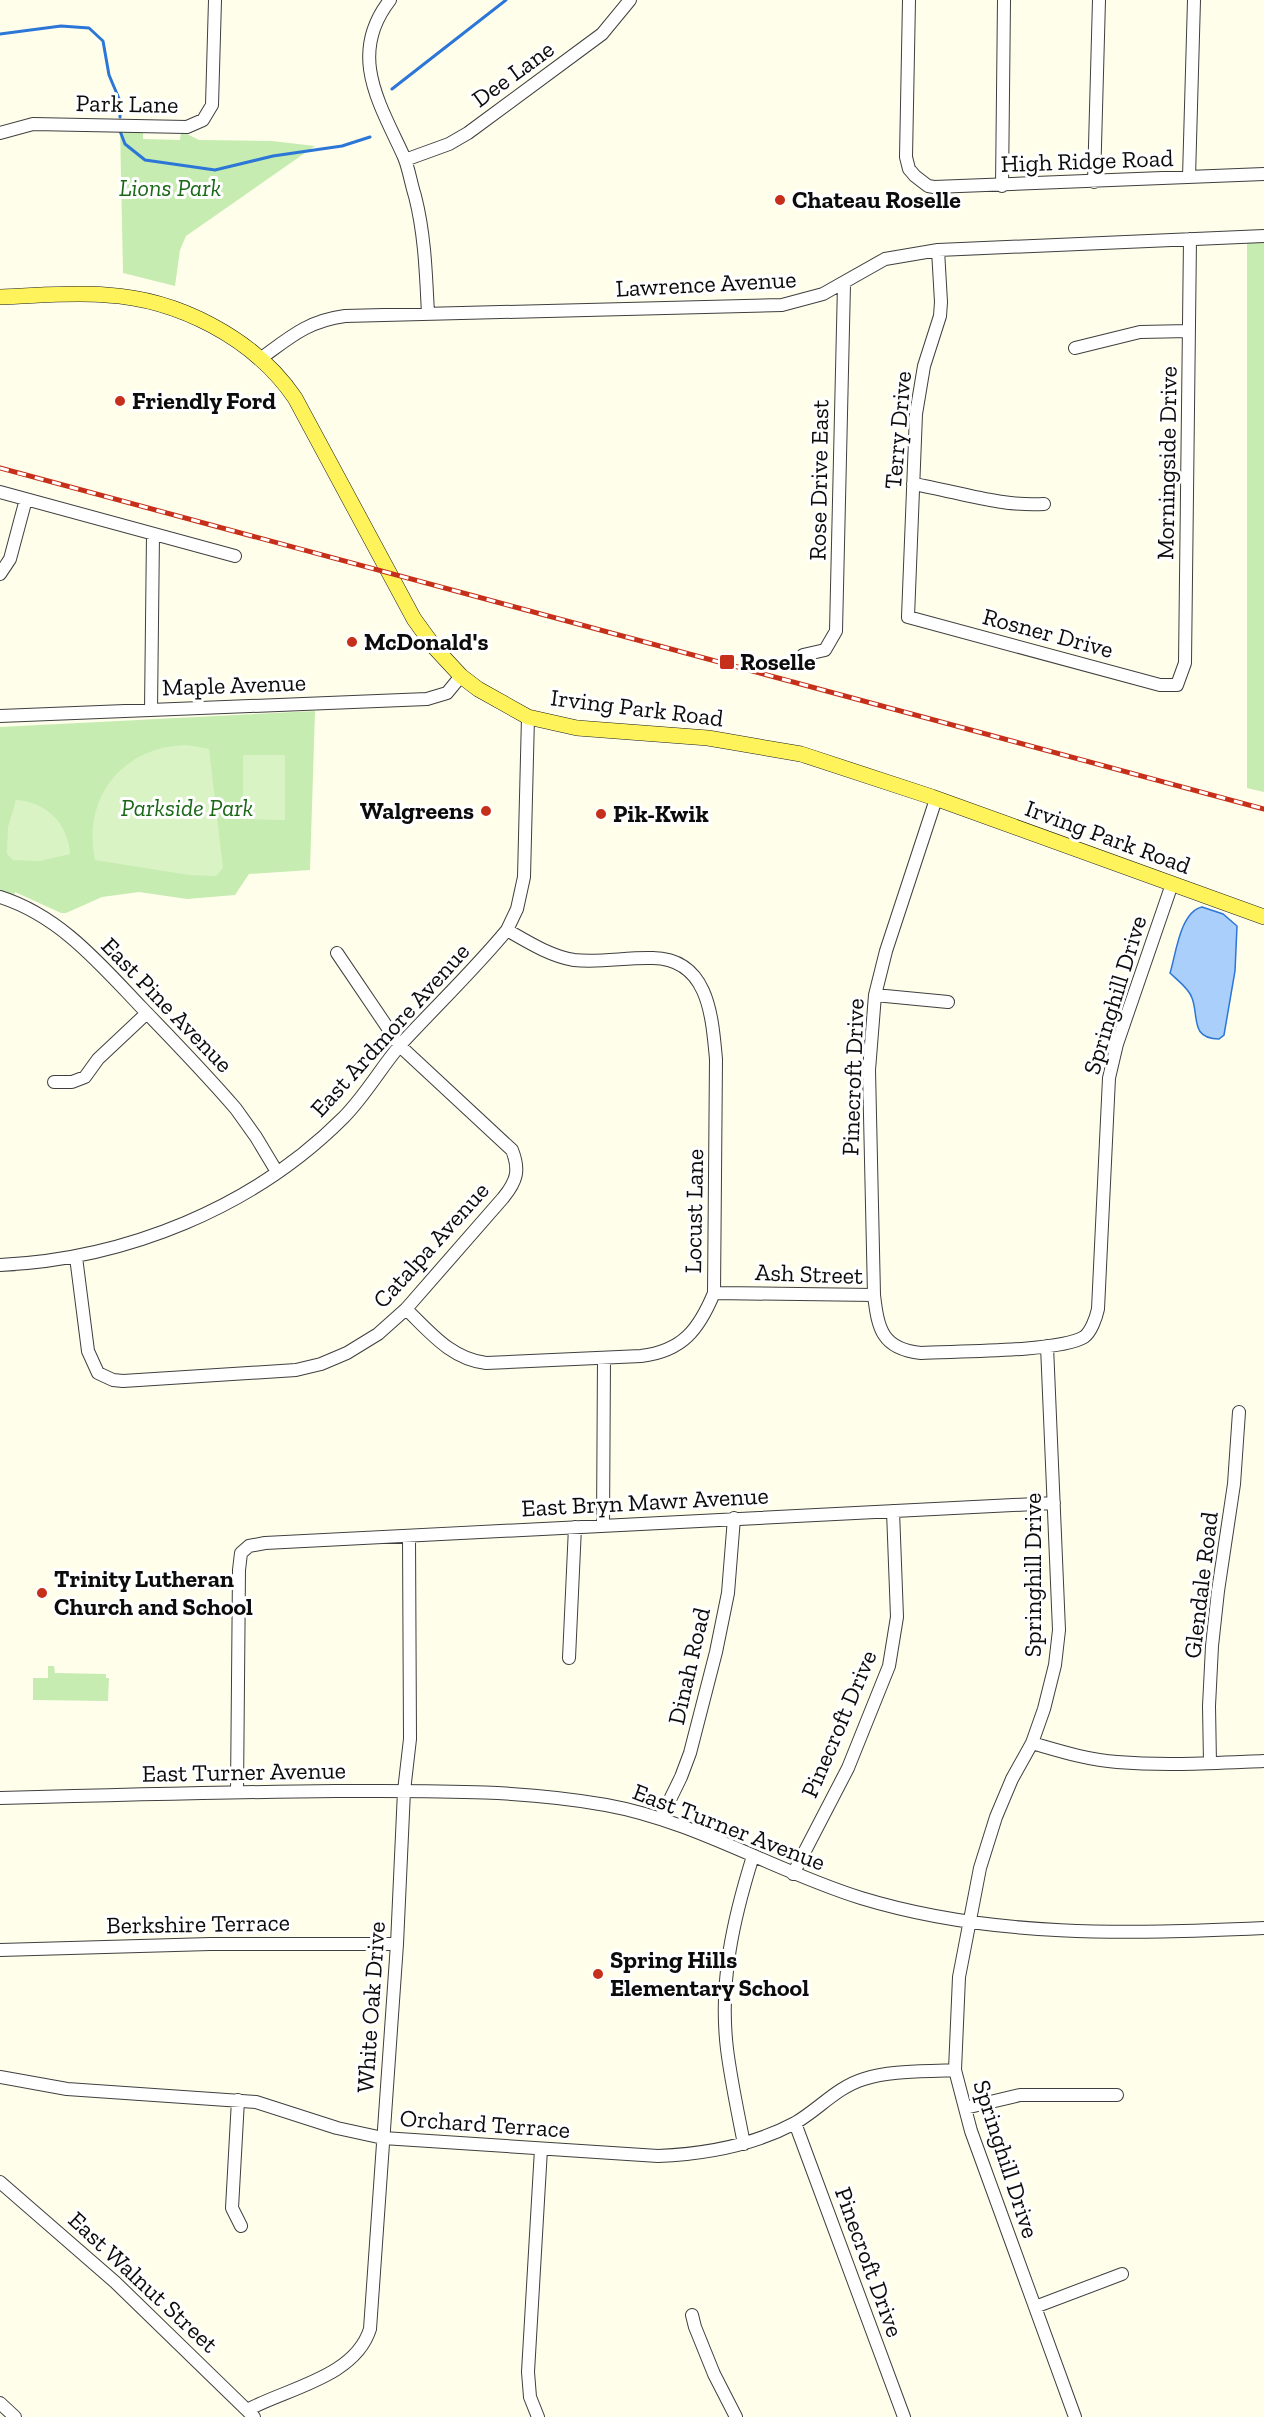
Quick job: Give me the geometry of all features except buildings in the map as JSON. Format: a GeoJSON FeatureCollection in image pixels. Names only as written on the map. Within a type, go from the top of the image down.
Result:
{"type":"FeatureCollection","features":[{"type":"Feature","properties":{"kind":"main road","name":"Irving Park Road"},"geometry":{"type":"LineString","coordinates":[[0,297],[108,295],[145,300],[178,310],[203,321],[230,336],[260,359],[284,383],[305,416],[414,619],[435,648],[461,676],[528,717],[577,728],[708,738],[758,745],[814,758],[936,799],[1264,917]]}},
{"type":"Feature","properties":{"kind":"street","name":"Park Lane"},"geometry":{"type":"LineString","coordinates":[[0,133],[33,124],[187,127],[203,120],[212,105],[215,0]]}},
{"type":"Feature","properties":{"kind":"street"},"geometry":{"type":"LineString","coordinates":[[390,0],[374,32],[369,60],[370,77],[377,100],[405,160],[421,222],[428,314]]}},
{"type":"Feature","properties":{"kind":"street","name":"Dee Lane"},"geometry":{"type":"LineString","coordinates":[[405,160],[441,147],[468,133],[602,34],[630,0]]}},
{"type":"Feature","properties":{"kind":"street","name":"High Ridge Road"},"geometry":{"type":"LineString","coordinates":[[909,0],[906,157],[909,169],[928,186],[1002,186],[1264,174]]}},
{"type":"Feature","properties":{"kind":"street"},"geometry":{"type":"LineString","coordinates":[[1002,186],[1004,0]]}},
{"type":"Feature","properties":{"kind":"street"},"geometry":{"type":"LineString","coordinates":[[1094,182],[1099,0]]}},
{"type":"Feature","properties":{"kind":"street"},"geometry":{"type":"LineString","coordinates":[[1189,177],[1194,0]]}},
{"type":"Feature","properties":{"kind":"street","name":"Lawrence Avenue"},"geometry":{"type":"LineString","coordinates":[[260,359],[301,329],[328,318],[782,305],[803,301],[844,284],[885,259],[938,250],[1264,236]]}},
{"type":"Feature","properties":{"kind":"street","name":"Morningside Drive"},"geometry":{"type":"LineString","coordinates":[[1177,685],[1185,663],[1190,239]]}},
{"type":"Feature","properties":{"kind":"street","name":"Terry Drive"},"geometry":{"type":"LineString","coordinates":[[908,617],[918,393],[924,366],[937,328],[941,302],[938,250]]}},
{"type":"Feature","properties":{"kind":"street","name":"Rose Drive East"},"geometry":{"type":"LineString","coordinates":[[802,655],[825,650],[836,632],[844,284]]}},
{"type":"Feature","properties":{"kind":"street"},"geometry":{"type":"LineString","coordinates":[[1075,348],[1140,332],[1189,331]]}},
{"type":"Feature","properties":{"kind":"street"},"geometry":{"type":"LineString","coordinates":[[913,484],[948,489],[1012,505],[1044,504]]}},
{"type":"Feature","properties":{"kind":"street"},"geometry":{"type":"LineString","coordinates":[[0,492],[235,556]]}},
{"type":"Feature","properties":{"kind":"street"},"geometry":{"type":"LineString","coordinates":[[0,574],[10,559],[26,499]]}},
{"type":"Feature","properties":{"kind":"street"},"geometry":{"type":"LineString","coordinates":[[151,710],[153,534]]}},
{"type":"Feature","properties":{"kind":"street","name":"Rosner Drive"},"geometry":{"type":"LineString","coordinates":[[908,617],[1160,685],[1177,685]]}},
{"type":"Feature","properties":{"kind":"street","name":"Maple Avenue"},"geometry":{"type":"LineString","coordinates":[[0,716],[427,699],[447,693],[461,676]]}},
{"type":"Feature","properties":{"kind":"street","name":"East Ardmore Avenue"},"geometry":{"type":"LineString","coordinates":[[0,1265],[76,1257],[133,1242],[183,1224],[226,1204],[277,1172],[342,1119],[361,1100],[400,1046],[507,930],[517,909],[524,877],[528,717]]}},
{"type":"Feature","properties":{"kind":"street","name":"Pinecroft Drive"},"geometry":{"type":"LineString","coordinates":[[874,1294],[869,1070],[875,995],[886,951],[936,799]]}},
{"type":"Feature","properties":{"kind":"street","name":"Springhill Drive"},"geometry":{"type":"LineString","coordinates":[[1075,2417],[971,2131],[955,2070],[957,1993],[982,1857],[1006,1793],[1032,1743],[1048,1697],[1055,1665],[1059,1630],[1047,1346],[1070,1343],[1086,1336],[1096,1317],[1109,1078],[1117,1044],[1172,884]]}},
{"type":"Feature","properties":{"kind":"street","name":"East Pine Avenue"},"geometry":{"type":"LineString","coordinates":[[0,897],[33,910],[85,948],[236,1109],[277,1172]]}},
{"type":"Feature","properties":{"kind":"street","name":"Locust Lane"},"geometry":{"type":"LineString","coordinates":[[406,1309],[448,1348],[471,1362],[604,1358],[654,1354],[687,1339],[704,1317],[714,1293],[717,1059],[714,1028],[702,987],[690,970],[675,962],[656,958],[572,959],[544,951],[507,930]]}},
{"type":"Feature","properties":{"kind":"street","name":"Catalpa Avenue"},"geometry":{"type":"LineString","coordinates":[[76,1257],[88,1351],[98,1373],[113,1380],[123,1381],[296,1370],[321,1364],[347,1353],[378,1334],[406,1309],[503,1198],[518,1171],[512,1150],[400,1046],[337,953]]}},
{"type":"Feature","properties":{"kind":"street"},"geometry":{"type":"LineString","coordinates":[[875,995],[948,1002]]}},
{"type":"Feature","properties":{"kind":"street"},"geometry":{"type":"LineString","coordinates":[[54,1083],[72,1082],[85,1077],[98,1059],[147,1013]]}},
{"type":"Feature","properties":{"kind":"street","name":"Ash Street"},"geometry":{"type":"LineString","coordinates":[[714,1293],[874,1294],[877,1322],[885,1338],[908,1351],[921,1353],[1047,1346]]}},
{"type":"Feature","properties":{"kind":"street"},"geometry":{"type":"LineString","coordinates":[[603,1525],[604,1358]]}},
{"type":"Feature","properties":{"kind":"street","name":"Glendale Road"},"geometry":{"type":"LineString","coordinates":[[1210,1763],[1209,1706],[1212,1646],[1234,1485],[1239,1412]]}},
{"type":"Feature","properties":{"kind":"street","name":"East Bryn Mawr Avenue"},"geometry":{"type":"LineString","coordinates":[[237,1792],[239,1570],[241,1553],[249,1546],[734,1518],[1054,1503]]}},
{"type":"Feature","properties":{"kind":"street","name":"Pinecroft Drive"},"geometry":{"type":"LineString","coordinates":[[793,1874],[848,1768],[889,1666],[897,1617],[893,1511]]}},
{"type":"Feature","properties":{"kind":"street","name":"Dinah Road"},"geometry":{"type":"LineString","coordinates":[[661,1818],[690,1753],[716,1652],[728,1593],[734,1518]]}},
{"type":"Feature","properties":{"kind":"street"},"geometry":{"type":"LineString","coordinates":[[570,1658],[575,1527]]}},
{"type":"Feature","properties":{"kind":"street","name":"White Oak Drive"},"geometry":{"type":"LineString","coordinates":[[250,2413],[342,2367],[355,2357],[370,2329],[397,1944],[404,1791],[410,1739],[409,1536]]}},
{"type":"Feature","properties":{"kind":"street"},"geometry":{"type":"LineString","coordinates":[[1032,1743],[1076,1756],[1115,1762],[1264,1761]]}},
{"type":"Feature","properties":{"kind":"street","name":"East Turner Avenue"},"geometry":{"type":"LineString","coordinates":[[0,1798],[237,1792],[404,1791],[505,1793],[553,1797],[608,1805],[661,1818],[793,1874],[884,1904],[969,1922],[1051,1930],[1107,1932],[1264,1928]]}},
{"type":"Feature","properties":{"kind":"street"},"geometry":{"type":"LineString","coordinates":[[744,2144],[727,2051],[724,1993],[731,1931],[753,1856]]}},
{"type":"Feature","properties":{"kind":"street","name":"Berkshire Terrace"},"geometry":{"type":"LineString","coordinates":[[0,1950],[210,1944],[397,1944]]}},
{"type":"Feature","properties":{"kind":"street","name":"Orchard Terrace"},"geometry":{"type":"LineString","coordinates":[[0,2077],[68,2089],[238,2100],[267,2105],[337,2128],[383,2138],[658,2156],[698,2154],[744,2144],[795,2123],[829,2098],[864,2079],[888,2074],[955,2070]]}},
{"type":"Feature","properties":{"kind":"street"},"geometry":{"type":"LineString","coordinates":[[965,2108],[1020,2095],[1117,2095]]}},
{"type":"Feature","properties":{"kind":"street"},"geometry":{"type":"LineString","coordinates":[[238,2100],[232,2208],[241,2226]]}},
{"type":"Feature","properties":{"kind":"street","name":"Pinecroft Drive"},"geometry":{"type":"LineString","coordinates":[[795,2123],[904,2417]]}},
{"type":"Feature","properties":{"kind":"street"},"geometry":{"type":"LineString","coordinates":[[538,2417],[530,2397],[528,2372],[541,2149]]}},
{"type":"Feature","properties":{"kind":"street","name":"East Walnut Street"},"geometry":{"type":"LineString","coordinates":[[0,2182],[115,2282],[250,2413]]}},
{"type":"Feature","properties":{"kind":"street"},"geometry":{"type":"LineString","coordinates":[[1035,2307],[1122,2274]]}},
{"type":"Feature","properties":{"kind":"street"},"geometry":{"type":"LineString","coordinates":[[692,2315],[694,2327],[714,2374],[736,2417]]}},
{"type":"Feature","properties":{"kind":"street"},"geometry":{"type":"LineString","coordinates":[[0,2403],[15,2417]]}},
{"type":"Feature","properties":{"kind":"green space","name":"Lions Park"},"geometry":{"type":"Polygon","coordinates":[[[120,126],[143,126],[143,139],[180,140],[181,131],[199,140],[272,141],[315,146],[186,236],[180,250],[175,286],[123,273],[120,126]]]}},
{"type":"Feature","properties":{"kind":"green space"},"geometry":{"type":"Polygon","coordinates":[[[1247,240],[1264,240],[1264,792],[1247,788],[1247,240]]]}},
{"type":"Feature","properties":{"kind":"green space","name":"Parkside Park"},"geometry":{"type":"Polygon","coordinates":[[[315,711],[310,870],[249,874],[235,895],[187,899],[139,892],[102,897],[66,913],[61,913],[15,892],[14,896],[0,895],[0,727],[315,711]]]}},
{"type":"Feature","properties":{"kind":"green space"},"geometry":{"type":"Polygon","coordinates":[[[187,745],[209,749],[223,868],[216,876],[189,875],[95,860],[93,837],[95,816],[102,796],[112,779],[126,765],[144,755],[164,748],[187,745]]]}},
{"type":"Feature","properties":{"kind":"green space"},"geometry":{"type":"Polygon","coordinates":[[[243,755],[285,755],[285,820],[243,819],[243,755]]]}},
{"type":"Feature","properties":{"kind":"green space"},"geometry":{"type":"Polygon","coordinates":[[[16,800],[37,805],[54,816],[65,833],[70,854],[40,861],[13,860],[7,854],[8,827],[16,800]]]}},
{"type":"Feature","properties":{"kind":"green space"},"geometry":{"type":"Polygon","coordinates":[[[48,1666],[54,1666],[55,1673],[106,1674],[106,1678],[109,1678],[108,1701],[33,1700],[33,1678],[48,1678],[48,1666]]]}},
{"type":"Feature","properties":{"kind":"water"},"geometry":{"type":"Polygon","coordinates":[[[1202,907],[1223,914],[1237,926],[1235,971],[1224,1035],[1219,1039],[1210,1038],[1200,1031],[1190,994],[1170,973],[1184,925],[1195,910],[1202,907]]]}},
{"type":"Feature","properties":{"kind":"waterway"},"geometry":{"type":"LineString","coordinates":[[392,89],[506,0]]}},
{"type":"Feature","properties":{"kind":"waterway"},"geometry":{"type":"LineString","coordinates":[[0,34],[61,26],[89,28],[103,41],[109,75],[120,101],[120,117]]}},
{"type":"Feature","properties":{"kind":"waterway"},"geometry":{"type":"LineString","coordinates":[[120,131],[125,144],[145,160],[215,170],[273,156],[342,146],[370,137]]}},
{"type":"Feature","properties":{"kind":"railway"},"geometry":{"type":"LineString","coordinates":[[0,468],[1264,809]]}},
{"type":"Feature","properties":{"kind":"place","name":"Chateau Roselle"},"geometry":{"type":"Point","coordinates":[780,200]}},
{"type":"Feature","properties":{"kind":"place","name":"Friendly Ford"},"geometry":{"type":"Point","coordinates":[120,401]}},
{"type":"Feature","properties":{"kind":"place","name":"McDonald's"},"geometry":{"type":"Point","coordinates":[352,642]}},
{"type":"Feature","properties":{"kind":"place","name":"Roselle"},"geometry":{"type":"Point","coordinates":[727,662]}},
{"type":"Feature","properties":{"kind":"place","name":"Walgreens"},"geometry":{"type":"Point","coordinates":[486,811]}},
{"type":"Feature","properties":{"kind":"place","name":"Pik-Kwik"},"geometry":{"type":"Point","coordinates":[601,814]}},
{"type":"Feature","properties":{"kind":"place","name":"Trinity Lutheran Church and School"},"geometry":{"type":"Point","coordinates":[42,1593]}},
{"type":"Feature","properties":{"kind":"place","name":"Spring Hills Elementary School"},"geometry":{"type":"Point","coordinates":[598,1974]}}]}
